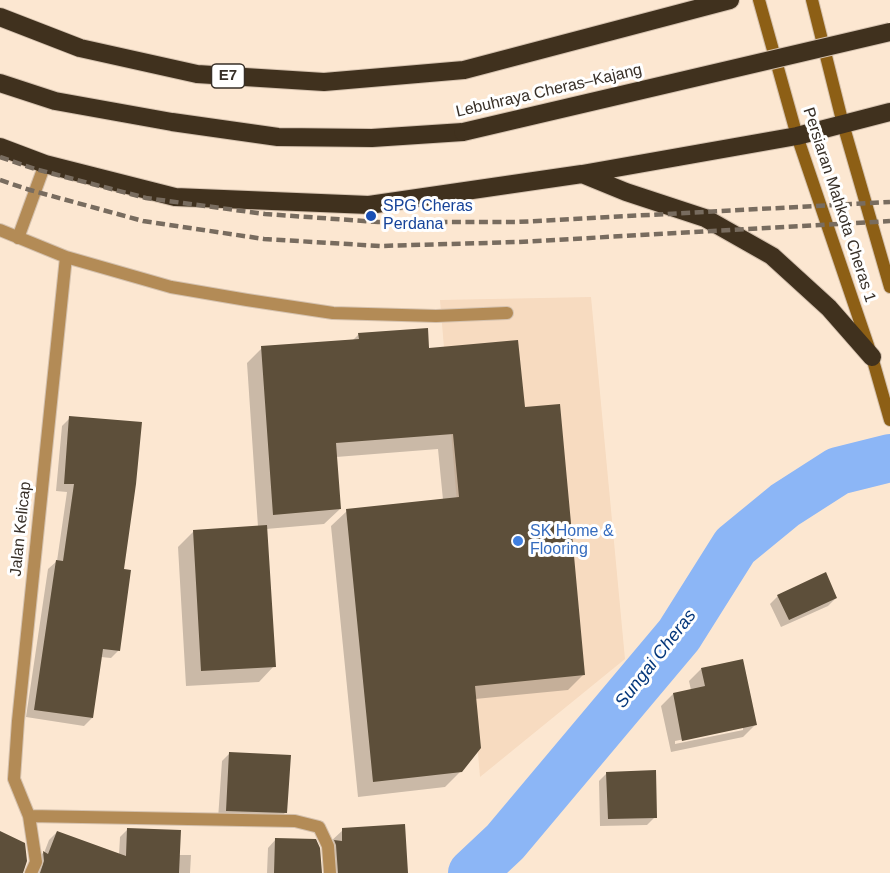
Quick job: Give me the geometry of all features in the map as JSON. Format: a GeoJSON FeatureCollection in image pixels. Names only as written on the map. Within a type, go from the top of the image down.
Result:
{"type":"FeatureCollection","features":[{"type":"Feature","properties":{"kind":"highway","name":"E7"},"geometry":{"type":"LineString","coordinates":[[0,17],[80,48],[197,74],[324,82],[464,70],[730,0]]}},
{"type":"Feature","properties":{"kind":"highway","name":"Lebuhraya Cheras–Kajang"},"geometry":{"type":"LineString","coordinates":[[0,83],[55,101],[172,122],[278,137],[372,138],[463,132],[890,32]]}},
{"type":"Feature","properties":{"kind":"highway"},"geometry":{"type":"LineString","coordinates":[[0,147],[45,164],[175,197],[369,205],[582,174],[797,136],[890,112]]}},
{"type":"Feature","properties":{"kind":"highway"},"geometry":{"type":"LineString","coordinates":[[582,174],[626,192],[705,218],[772,256],[829,308],[872,357]]}},
{"type":"Feature","properties":{"kind":"main road","name":"Persiaran Mahkota Cheras 1"},"geometry":{"type":"LineString","coordinates":[[759,0],[797,136],[872,357],[890,420]]}},
{"type":"Feature","properties":{"kind":"main road","name":"Persiaran Mahkota Cheras 1"},"geometry":{"type":"LineString","coordinates":[[812,0],[843,124],[890,286]]}},
{"type":"Feature","properties":{"kind":"street"},"geometry":{"type":"LineString","coordinates":[[18,238],[45,164]]}},
{"type":"Feature","properties":{"kind":"street"},"geometry":{"type":"LineString","coordinates":[[0,230],[66,256],[171,287],[247,300],[333,313],[436,316],[507,313]]}},
{"type":"Feature","properties":{"kind":"street","name":"Jalan Kelicap"},"geometry":{"type":"LineString","coordinates":[[31,873],[36,862],[29,816],[14,779],[66,256]]}},
{"type":"Feature","properties":{"kind":"street"},"geometry":{"type":"LineString","coordinates":[[29,816],[296,821],[319,828],[328,846],[330,873]]}},
{"type":"Feature","properties":{"kind":"shaded area"},"geometry":{"type":"Polygon","coordinates":[[[591,297],[625,659],[480,777],[440,300],[591,297]]]}},
{"type":"Feature","properties":{"kind":"building"},"geometry":{"type":"Polygon","coordinates":[[[428,328],[429,348],[518,340],[525,407],[560,404],[585,675],[475,686],[481,748],[462,772],[373,782],[346,509],[459,497],[453,434],[336,443],[341,509],[273,515],[261,346],[359,339],[358,333],[428,328]]]}},
{"type":"Feature","properties":{"kind":"building"},"geometry":{"type":"Polygon","coordinates":[[[69,416],[142,422],[124,569],[131,570],[120,651],[103,649],[93,718],[34,710],[56,560],[63,561],[74,484],[64,484],[69,416]]]}},
{"type":"Feature","properties":{"kind":"building"},"geometry":{"type":"Polygon","coordinates":[[[267,525],[276,667],[201,671],[193,530],[267,525]]]}},
{"type":"Feature","properties":{"kind":"building"},"geometry":{"type":"Polygon","coordinates":[[[826,572],[837,598],[789,620],[777,595],[826,572]]]}},
{"type":"Feature","properties":{"kind":"building"},"geometry":{"type":"Polygon","coordinates":[[[743,659],[757,725],[682,741],[673,693],[705,686],[701,668],[743,659]]]}},
{"type":"Feature","properties":{"kind":"building"},"geometry":{"type":"Polygon","coordinates":[[[229,752],[291,755],[287,813],[226,811],[229,752]]]}},
{"type":"Feature","properties":{"kind":"building"},"geometry":{"type":"Polygon","coordinates":[[[656,770],[657,818],[608,819],[606,772],[656,770]]]}},
{"type":"Feature","properties":{"kind":"building"},"geometry":{"type":"Polygon","coordinates":[[[405,824],[408,873],[338,873],[334,840],[342,841],[342,828],[405,824]]]}},
{"type":"Feature","properties":{"kind":"building"},"geometry":{"type":"Polygon","coordinates":[[[127,828],[181,830],[179,873],[40,873],[44,861],[43,851],[48,854],[57,831],[126,856],[127,828]]]}},
{"type":"Feature","properties":{"kind":"building"},"geometry":{"type":"Polygon","coordinates":[[[0,831],[25,843],[27,861],[23,873],[0,873],[0,831]]]}},
{"type":"Feature","properties":{"kind":"building"},"geometry":{"type":"Polygon","coordinates":[[[275,838],[316,839],[320,848],[322,873],[274,873],[275,838]]]}},
{"type":"Feature","properties":{"kind":"waterway","name":"Sungai Cheras"},"geometry":{"type":"LineString","coordinates":[[472,873],[505,842],[679,635],[735,546],[785,505],[838,471],[890,458]]}},
{"type":"Feature","properties":{"kind":"railway"},"geometry":{"type":"LineString","coordinates":[[0,157],[35,169],[146,198],[265,214],[378,222],[517,222],[890,202]]}},
{"type":"Feature","properties":{"kind":"railway"},"geometry":{"type":"LineString","coordinates":[[0,180],[143,221],[264,239],[380,246],[518,242],[890,221]]}},
{"type":"Feature","properties":{"kind":"place","name":"SPG Cheras Perdana"},"geometry":{"type":"Point","coordinates":[371,216]}},
{"type":"Feature","properties":{"kind":"place","name":"SK Home & Flooring"},"geometry":{"type":"Point","coordinates":[518,541]}}]}
